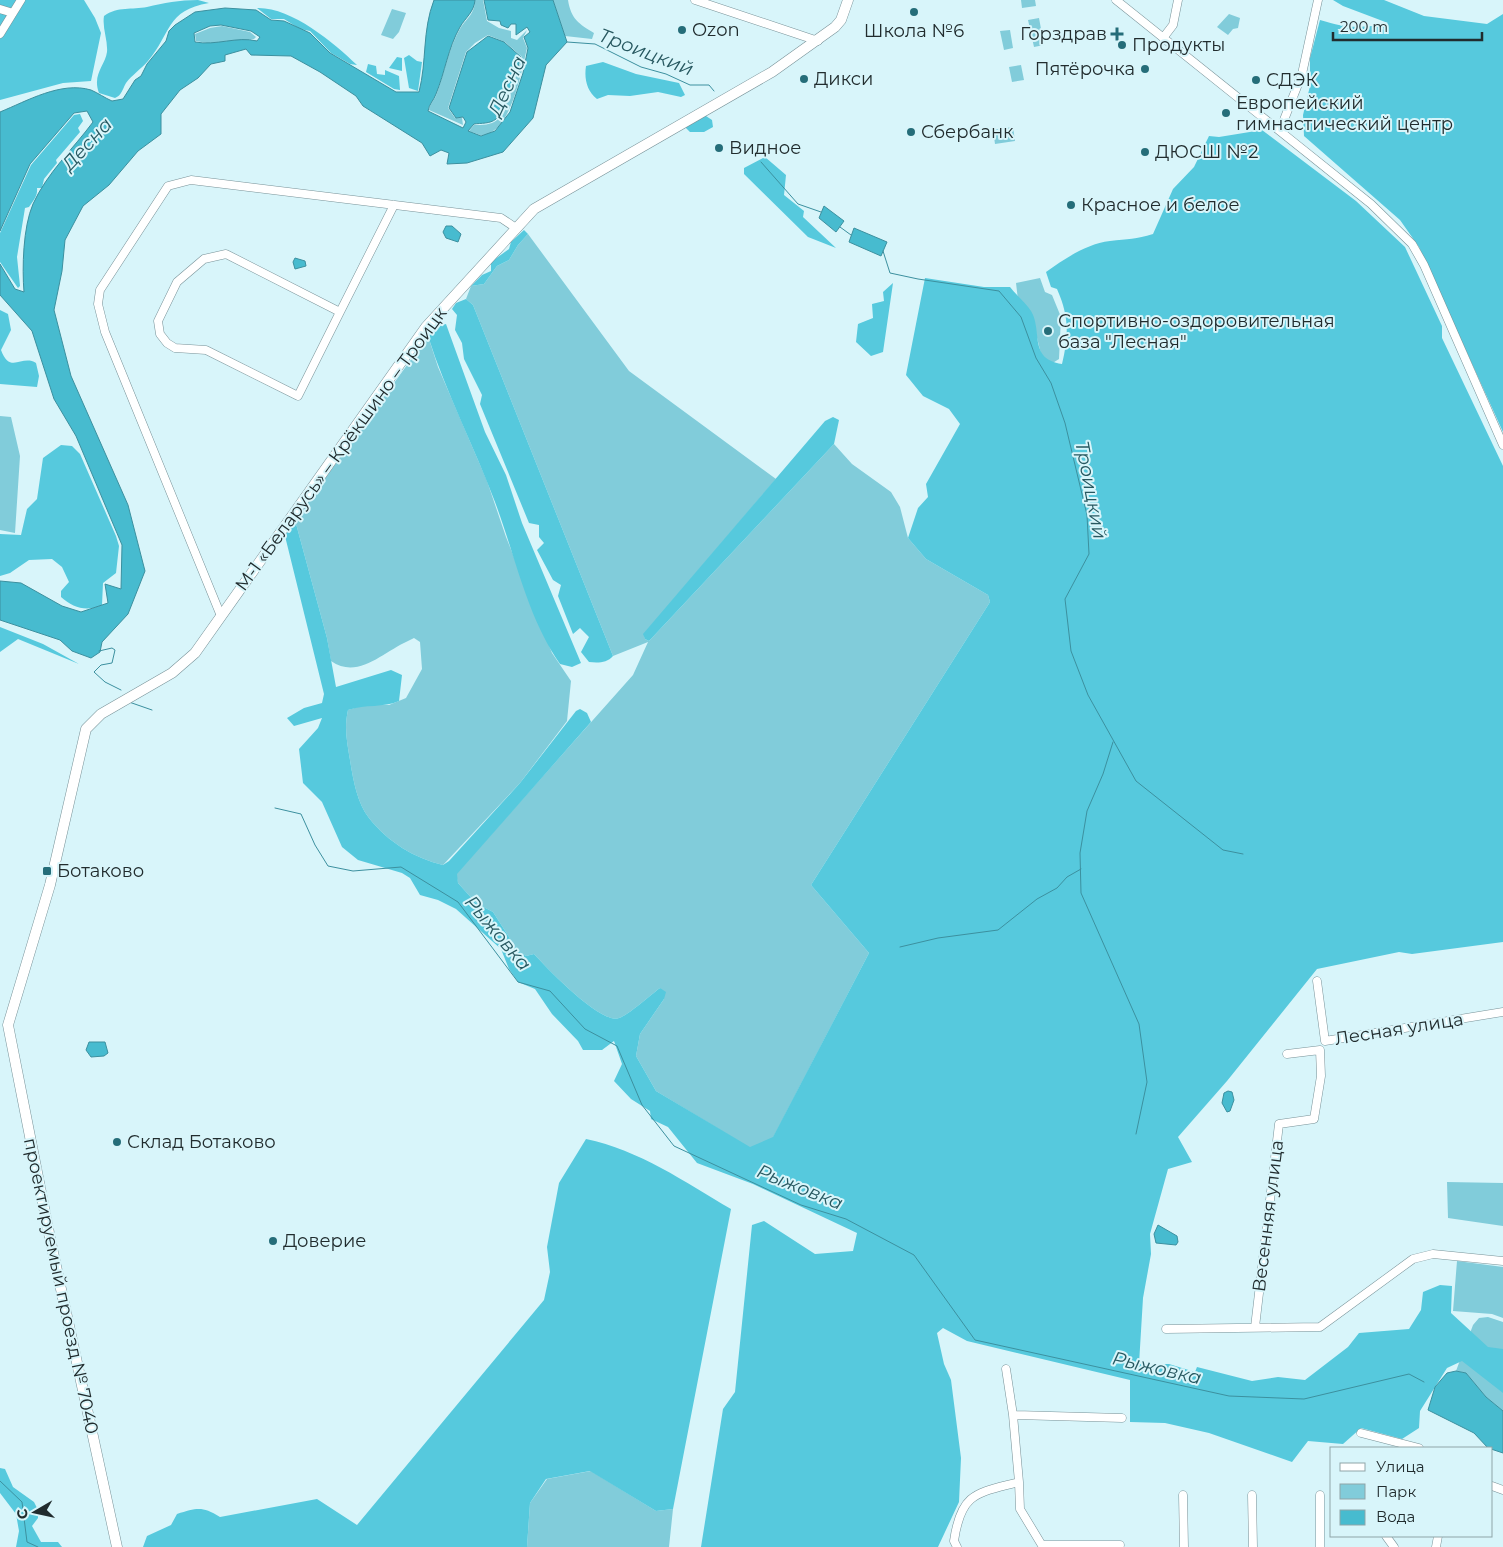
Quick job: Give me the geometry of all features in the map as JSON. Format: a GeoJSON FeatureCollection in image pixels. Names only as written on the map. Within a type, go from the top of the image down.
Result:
{"type":"FeatureCollection","features":[{"type":"Feature","properties":{"kind":"main road","name":"М-1 «Беларусь» – Крёкшино – Троицк"},"geometry":{"type":"LineString","coordinates":[[4,1023],[50,885],[86,729],[106,711],[172,673],[194,653],[426,327],[534,209],[772,72],[818,41],[841,20],[848,0]]}},
{"type":"Feature","properties":{"kind":"main road","name":"проектируемый проезд № 7040"},"geometry":{"type":"LineString","coordinates":[[4,1023],[117,1547]]}},
{"type":"Feature","properties":{"kind":"street"},"geometry":{"type":"LineString","coordinates":[[0,34],[21,0]]}},
{"type":"Feature","properties":{"kind":"street"},"geometry":{"type":"LineString","coordinates":[[695,0],[818,41]]}},
{"type":"Feature","properties":{"kind":"street"},"geometry":{"type":"LineString","coordinates":[[1116,0],[1371,204],[1412,244],[1424,264],[1503,445]]}},
{"type":"Feature","properties":{"kind":"street"},"geometry":{"type":"LineString","coordinates":[[1163,38],[1173,25],[1178,0]]}},
{"type":"Feature","properties":{"kind":"street"},"geometry":{"type":"LineString","coordinates":[[1280,130],[1302,74],[1318,0]]}},
{"type":"Feature","properties":{"kind":"street"},"geometry":{"type":"LineString","coordinates":[[0,9],[13,12]]}},
{"type":"Feature","properties":{"kind":"street"},"geometry":{"type":"LineString","coordinates":[[221,616],[105,332],[98,304],[100,290],[168,186],[191,180],[502,218],[516,228]]}},
{"type":"Feature","properties":{"kind":"street"},"geometry":{"type":"LineString","coordinates":[[340,312],[226,254],[204,259],[177,282],[158,321],[160,334],[167,343],[175,348],[206,350],[298,396],[394,205]]}},
{"type":"Feature","properties":{"kind":"street","name":"Лесная улица"},"geometry":{"type":"LineString","coordinates":[[1317,981],[1325,1040],[1503,1012]]}},
{"type":"Feature","properties":{"kind":"street","name":"Весенняя улица"},"geometry":{"type":"LineString","coordinates":[[1254,1327],[1279,1124],[1314,1119],[1321,1076],[1320,1050],[1287,1054]]}},
{"type":"Feature","properties":{"kind":"street"},"geometry":{"type":"LineString","coordinates":[[1166,1329],[1320,1327],[1413,1260],[1427,1254],[1503,1261]]}},
{"type":"Feature","properties":{"kind":"street"},"geometry":{"type":"LineString","coordinates":[[1006,1368],[1013,1415],[1020,1509],[1043,1546],[1120,1545]]}},
{"type":"Feature","properties":{"kind":"street"},"geometry":{"type":"LineString","coordinates":[[1013,1415],[1122,1418]]}},
{"type":"Feature","properties":{"kind":"street"},"geometry":{"type":"LineString","coordinates":[[1361,1433],[1414,1447]]}},
{"type":"Feature","properties":{"kind":"street"},"geometry":{"type":"LineString","coordinates":[[957,1547],[954,1541],[956,1522],[967,1504],[976,1494],[1019,1482]]}},
{"type":"Feature","properties":{"kind":"street"},"geometry":{"type":"LineString","coordinates":[[1183,1494],[1184,1547]]}},
{"type":"Feature","properties":{"kind":"street"},"geometry":{"type":"LineString","coordinates":[[1320,1494],[1320,1547]]}},
{"type":"Feature","properties":{"kind":"street"},"geometry":{"type":"LineString","coordinates":[[1252,1495],[1254,1547]]}},
{"type":"Feature","properties":{"kind":"green space"},"geometry":{"type":"Polygon","coordinates":[[[475,0],[483,0],[487,21],[499,28],[511,31],[511,38],[517,40],[527,30],[523,38],[527,48],[513,100],[500,125],[491,132],[480,135],[469,131],[474,125],[492,123],[501,115],[522,57],[505,42],[488,35],[475,43],[466,52],[448,108],[455,118],[462,118],[463,125],[429,110],[436,95],[453,43],[461,27],[472,12],[475,0]]]}},
{"type":"Feature","properties":{"kind":"green space"},"geometry":{"type":"Polygon","coordinates":[[[553,0],[568,0],[571,12],[576,20],[594,33],[592,39],[565,36],[553,0]]]}},
{"type":"Feature","properties":{"kind":"green space"},"geometry":{"type":"Polygon","coordinates":[[[1021,0],[1035,0],[1036,6],[1022,8],[1021,0]]]}},
{"type":"Feature","properties":{"kind":"green space"},"geometry":{"type":"Polygon","coordinates":[[[392,9],[406,13],[399,32],[393,39],[381,35],[392,9]]]}},
{"type":"Feature","properties":{"kind":"green space"},"geometry":{"type":"Polygon","coordinates":[[[1229,14],[1240,18],[1238,28],[1233,29],[1228,35],[1217,27],[1229,14]]]}},
{"type":"Feature","properties":{"kind":"green space"},"geometry":{"type":"Polygon","coordinates":[[[1039,18],[1044,45],[1034,47],[1028,20],[1039,18]]]}},
{"type":"Feature","properties":{"kind":"green space"},"geometry":{"type":"Polygon","coordinates":[[[222,26],[250,32],[256,37],[254,39],[207,43],[196,41],[195,34],[222,26]]]}},
{"type":"Feature","properties":{"kind":"green space"},"geometry":{"type":"Polygon","coordinates":[[[1010,30],[1013,48],[1004,50],[1000,31],[1010,30]]]}},
{"type":"Feature","properties":{"kind":"green space"},"geometry":{"type":"Polygon","coordinates":[[[1021,65],[1024,80],[1012,82],[1009,67],[1021,65]]]}},
{"type":"Feature","properties":{"kind":"green space"},"geometry":{"type":"Polygon","coordinates":[[[1013,127],[1015,141],[995,144],[993,130],[1013,127]]]}},
{"type":"Feature","properties":{"kind":"green space"},"geometry":{"type":"Polygon","coordinates":[[[528,234],[629,371],[776,479],[644,634],[645,639],[649,641],[834,444],[852,464],[891,492],[900,507],[908,538],[926,559],[988,595],[990,602],[811,885],[869,953],[773,1138],[750,1148],[656,1091],[636,1056],[640,1034],[664,999],[660,988],[634,1009],[619,1018],[611,1018],[600,1013],[575,994],[534,954],[526,956],[518,951],[493,912],[476,903],[458,883],[456,874],[633,675],[648,642],[613,656],[473,305],[466,299],[471,286],[484,284],[497,266],[509,260],[518,245],[528,234]]]}},
{"type":"Feature","properties":{"kind":"green space","name":"Спортивно-оздоровительная база \"Лесная\""},"geometry":{"type":"Polygon","coordinates":[[[1040,278],[1045,292],[1052,295],[1061,317],[1059,359],[1051,364],[1041,354],[1031,313],[1018,300],[1016,283],[1040,278]]]}},
{"type":"Feature","properties":{"kind":"green space"},"geometry":{"type":"Polygon","coordinates":[[[428,336],[438,367],[487,481],[506,537],[552,653],[571,681],[567,721],[520,783],[443,865],[422,858],[402,848],[376,827],[369,818],[361,805],[356,790],[347,741],[346,723],[348,710],[364,705],[389,705],[406,698],[422,669],[420,642],[414,638],[361,666],[341,666],[331,661],[327,638],[295,520],[428,336]]]}},
{"type":"Feature","properties":{"kind":"green space"},"geometry":{"type":"Polygon","coordinates":[[[0,416],[11,417],[20,456],[15,533],[0,530],[0,416]]]}},
{"type":"Feature","properties":{"kind":"green space"},"geometry":{"type":"Polygon","coordinates":[[[1447,1182],[1503,1183],[1503,1226],[1448,1218],[1447,1182]]]}},
{"type":"Feature","properties":{"kind":"green space"},"geometry":{"type":"Polygon","coordinates":[[[1457,1261],[1503,1267],[1503,1318],[1492,1314],[1453,1311],[1457,1261]]]}},
{"type":"Feature","properties":{"kind":"green space"},"geometry":{"type":"Polygon","coordinates":[[[1488,1317],[1503,1322],[1503,1411],[1486,1397],[1466,1373],[1456,1371],[1473,1325],[1479,1318],[1488,1317]]]}},
{"type":"Feature","properties":{"kind":"green space"},"geometry":{"type":"Polygon","coordinates":[[[591,1471],[656,1511],[673,1509],[669,1547],[527,1547],[530,1503],[547,1479],[591,1471]]]}},
{"type":"Feature","properties":{"kind":"shaded area"},"geometry":{"type":"Polygon","coordinates":[[[0,0],[84,0],[95,18],[101,33],[91,81],[63,83],[0,100],[0,0]]]}},
{"type":"Feature","properties":{"kind":"shaded area"},"geometry":{"type":"Polygon","coordinates":[[[198,0],[209,3],[195,6],[177,17],[155,51],[145,64],[128,80],[119,95],[115,98],[99,93],[97,86],[98,75],[107,52],[104,16],[120,10],[178,1],[198,0]]]}},
{"type":"Feature","properties":{"kind":"shaded area"},"geometry":{"type":"Polygon","coordinates":[[[1333,0],[1384,0],[1424,16],[1487,24],[1503,14],[1503,432],[1419,247],[1400,220],[1304,136],[1303,115],[1310,86],[1310,58],[1320,20],[1354,27],[1388,23],[1343,6],[1333,0]]]}},
{"type":"Feature","properties":{"kind":"shaded area"},"geometry":{"type":"Polygon","coordinates":[[[257,8],[284,13],[297,20],[336,46],[357,65],[350,64],[331,53],[310,31],[300,29],[284,19],[271,19],[257,8]]]}},
{"type":"Feature","properties":{"kind":"shaded area"},"geometry":{"type":"Polygon","coordinates":[[[409,55],[422,62],[418,91],[409,88],[404,58],[409,55]]]}},
{"type":"Feature","properties":{"kind":"shaded area"},"geometry":{"type":"Polygon","coordinates":[[[397,57],[402,58],[402,71],[389,68],[397,57]]]}},
{"type":"Feature","properties":{"kind":"shaded area"},"geometry":{"type":"Polygon","coordinates":[[[603,62],[636,74],[679,83],[685,95],[681,97],[658,92],[630,96],[608,95],[597,99],[587,84],[585,76],[586,66],[603,62]]]}},
{"type":"Feature","properties":{"kind":"shaded area"},"geometry":{"type":"Polygon","coordinates":[[[368,64],[376,66],[377,74],[385,75],[385,70],[399,76],[400,90],[394,89],[366,72],[368,64]]]}},
{"type":"Feature","properties":{"kind":"shaded area"},"geometry":{"type":"Polygon","coordinates":[[[80,114],[83,121],[78,128],[80,132],[56,160],[57,163],[44,179],[42,188],[37,188],[34,200],[29,207],[25,208],[17,257],[20,286],[18,288],[0,262],[0,233],[31,165],[74,115],[80,114]]]}},
{"type":"Feature","properties":{"kind":"shaded area"},"geometry":{"type":"Polygon","coordinates":[[[703,114],[712,120],[713,127],[704,132],[690,132],[684,126],[703,114]]]}},
{"type":"Feature","properties":{"kind":"shaded area"},"geometry":{"type":"Polygon","coordinates":[[[1262,130],[1356,201],[1405,247],[1442,326],[1442,338],[1503,466],[1503,942],[1412,954],[1399,952],[1317,969],[1227,1081],[1178,1137],[1192,1162],[1168,1169],[1150,1234],[1151,1254],[1143,1298],[1139,1364],[1169,1364],[1195,1372],[1197,1367],[1252,1381],[1278,1377],[1305,1380],[1348,1347],[1359,1333],[1409,1329],[1421,1310],[1423,1292],[1440,1285],[1452,1286],[1451,1313],[1488,1347],[1503,1349],[1503,1393],[1462,1361],[1447,1368],[1420,1411],[1419,1428],[1402,1439],[1361,1428],[1343,1444],[1308,1441],[1292,1462],[1209,1433],[1165,1423],[1130,1422],[1130,1380],[967,1341],[943,1328],[937,1333],[944,1364],[951,1380],[961,1458],[959,1502],[938,1547],[701,1547],[723,1409],[735,1392],[752,1225],[764,1221],[815,1254],[853,1251],[857,1233],[753,1184],[697,1163],[668,1127],[651,1119],[650,1111],[631,1099],[614,1081],[622,1064],[614,1041],[602,1050],[583,1050],[578,1041],[552,1014],[535,989],[518,982],[509,969],[501,949],[456,909],[438,900],[420,895],[410,878],[402,873],[358,860],[342,847],[322,802],[303,783],[299,749],[318,728],[322,718],[294,726],[287,718],[304,708],[322,703],[324,694],[284,532],[295,520],[327,638],[336,687],[391,670],[402,675],[399,701],[387,705],[348,710],[346,729],[353,775],[361,805],[376,827],[402,848],[432,862],[443,865],[449,861],[520,783],[576,711],[580,709],[587,713],[591,722],[457,874],[458,883],[476,903],[493,912],[518,951],[526,956],[534,954],[575,994],[600,1013],[611,1018],[619,1018],[634,1009],[660,988],[666,992],[664,999],[640,1034],[636,1056],[656,1091],[750,1147],[773,1137],[869,953],[811,885],[990,602],[988,595],[926,559],[908,538],[918,508],[928,497],[926,484],[960,424],[949,409],[923,396],[906,375],[925,278],[984,287],[1010,287],[1031,311],[1040,350],[1044,356],[1051,361],[1062,364],[1067,335],[1066,317],[1057,289],[1051,287],[1046,272],[1084,248],[1110,241],[1153,234],[1173,189],[1194,167],[1209,136],[1219,137],[1262,130]]]}},
{"type":"Feature","properties":{"kind":"shaded area"},"geometry":{"type":"Polygon","coordinates":[[[765,157],[786,175],[784,195],[804,211],[803,217],[836,248],[808,237],[744,174],[744,168],[765,157]]]}},
{"type":"Feature","properties":{"kind":"shaded area"},"geometry":{"type":"Polygon","coordinates":[[[524,230],[528,234],[518,245],[509,260],[497,266],[484,284],[471,286],[482,275],[491,271],[491,262],[509,249],[511,242],[524,230]]]}},
{"type":"Feature","properties":{"kind":"shaded area"},"geometry":{"type":"Polygon","coordinates":[[[893,283],[883,352],[871,356],[856,342],[858,324],[873,318],[872,304],[884,301],[883,292],[893,283]]]}},
{"type":"Feature","properties":{"kind":"shaded area"},"geometry":{"type":"Polygon","coordinates":[[[466,299],[473,305],[613,656],[605,661],[589,662],[581,652],[589,637],[580,628],[573,634],[558,596],[561,585],[553,580],[537,550],[544,543],[539,537],[539,525],[529,523],[480,404],[482,395],[464,359],[462,343],[455,330],[457,315],[452,309],[456,303],[466,299]]]}},
{"type":"Feature","properties":{"kind":"shaded area"},"geometry":{"type":"Polygon","coordinates":[[[0,310],[8,314],[11,330],[1,350],[8,361],[12,363],[31,361],[36,363],[39,376],[37,387],[0,384],[0,310]]]}},
{"type":"Feature","properties":{"kind":"shaded area"},"geometry":{"type":"Polygon","coordinates":[[[446,324],[485,432],[506,475],[522,523],[581,663],[572,667],[560,664],[549,646],[530,606],[495,502],[435,357],[428,336],[437,326],[446,324]]]}},
{"type":"Feature","properties":{"kind":"shaded area"},"geometry":{"type":"Polygon","coordinates":[[[833,417],[839,420],[834,444],[649,641],[645,639],[643,634],[825,421],[833,417]]]}},
{"type":"Feature","properties":{"kind":"shaded area"},"geometry":{"type":"Polygon","coordinates":[[[61,445],[72,446],[80,454],[119,546],[116,573],[103,583],[102,605],[91,608],[80,608],[70,604],[61,597],[61,591],[69,582],[62,567],[52,559],[29,560],[10,573],[0,576],[0,534],[21,535],[27,509],[37,499],[43,458],[61,445]]]}},
{"type":"Feature","properties":{"kind":"shaded area"},"geometry":{"type":"Polygon","coordinates":[[[0,627],[43,644],[79,664],[18,639],[0,652],[0,627]]]}},
{"type":"Feature","properties":{"kind":"shaded area"},"geometry":{"type":"Polygon","coordinates":[[[586,1139],[606,1144],[643,1159],[731,1209],[673,1509],[656,1511],[590,1471],[546,1479],[530,1503],[527,1547],[143,1547],[147,1536],[171,1525],[177,1514],[195,1509],[208,1511],[220,1517],[317,1499],[357,1525],[544,1300],[550,1272],[547,1247],[559,1183],[586,1139]]]}},
{"type":"Feature","properties":{"kind":"shaded area"},"geometry":{"type":"Polygon","coordinates":[[[0,1468],[5,1469],[13,1487],[34,1502],[38,1510],[38,1518],[32,1526],[41,1542],[58,1542],[62,1547],[16,1547],[19,1531],[16,1514],[0,1493],[0,1468]]]}},
{"type":"Feature","properties":{"kind":"water","name":"Десна"},"geometry":{"type":"Polygon","coordinates":[[[434,0],[475,0],[471,11],[456,35],[439,86],[428,111],[463,128],[466,122],[463,117],[456,118],[449,108],[467,52],[488,36],[504,42],[521,57],[500,115],[491,122],[474,124],[468,131],[481,136],[495,131],[510,112],[523,73],[528,48],[524,37],[530,32],[527,27],[516,35],[516,24],[511,24],[508,28],[501,25],[500,21],[488,20],[484,0],[553,0],[567,42],[546,65],[533,118],[503,152],[467,163],[447,164],[449,153],[441,150],[430,156],[422,143],[363,106],[356,96],[320,72],[291,56],[251,55],[246,49],[225,55],[225,61],[211,64],[198,78],[180,90],[161,114],[161,134],[138,151],[109,185],[83,206],[65,240],[62,271],[54,310],[71,376],[128,505],[145,571],[128,614],[102,642],[100,652],[91,658],[72,651],[60,640],[0,620],[0,581],[21,583],[62,606],[81,612],[108,603],[105,584],[121,589],[122,545],[76,436],[54,399],[32,331],[0,295],[0,264],[15,289],[24,292],[24,248],[27,224],[33,204],[45,182],[93,122],[87,111],[74,113],[30,164],[0,231],[0,112],[44,94],[68,88],[91,90],[112,101],[123,99],[135,80],[141,76],[147,64],[166,41],[169,31],[175,25],[195,12],[225,8],[256,10],[271,20],[284,21],[310,33],[330,53],[396,92],[419,92],[430,12],[434,0]],[[221,25],[210,26],[194,33],[195,42],[257,41],[260,37],[251,31],[221,25]]]}},
{"type":"Feature","properties":{"kind":"water"},"geometry":{"type":"Polygon","coordinates":[[[824,206],[844,221],[836,232],[819,218],[824,206]]]}},
{"type":"Feature","properties":{"kind":"water"},"geometry":{"type":"Polygon","coordinates":[[[446,226],[452,226],[461,234],[458,242],[446,238],[443,232],[446,226]]]}},
{"type":"Feature","properties":{"kind":"water"},"geometry":{"type":"Polygon","coordinates":[[[854,228],[887,242],[881,256],[849,242],[854,228]]]}},
{"type":"Feature","properties":{"kind":"water"},"geometry":{"type":"Polygon","coordinates":[[[295,258],[305,261],[306,266],[295,269],[293,262],[295,258]]]}},
{"type":"Feature","properties":{"kind":"water"},"geometry":{"type":"Polygon","coordinates":[[[89,1042],[105,1042],[108,1053],[104,1056],[91,1057],[86,1050],[89,1042]]]}},
{"type":"Feature","properties":{"kind":"water"},"geometry":{"type":"Polygon","coordinates":[[[1232,1092],[1234,1100],[1230,1111],[1227,1112],[1222,1103],[1224,1093],[1232,1092]]]}},
{"type":"Feature","properties":{"kind":"water"},"geometry":{"type":"Polygon","coordinates":[[[1158,1225],[1177,1236],[1178,1242],[1176,1245],[1156,1243],[1154,1234],[1158,1225]]]}},
{"type":"Feature","properties":{"kind":"water"},"geometry":{"type":"Polygon","coordinates":[[[1456,1371],[1466,1373],[1486,1397],[1503,1411],[1503,1453],[1493,1450],[1493,1447],[1487,1447],[1474,1433],[1428,1410],[1435,1387],[1447,1373],[1456,1371]]]}},
{"type":"Feature","properties":{"kind":"waterway","name":"Троицкий"},"geometry":{"type":"LineString","coordinates":[[567,42],[595,44],[641,67],[666,74],[690,85],[709,85],[714,91]]}},
{"type":"Feature","properties":{"kind":"waterway","name":"Троицкий"},"geometry":{"type":"LineString","coordinates":[[761,162],[798,204],[821,212]]}},
{"type":"Feature","properties":{"kind":"waterway","name":"Троицкий"},"geometry":{"type":"LineString","coordinates":[[840,227],[851,235]]}},
{"type":"Feature","properties":{"kind":"waterway","name":"Троицкий"},"geometry":{"type":"LineString","coordinates":[[883,251],[890,273],[999,291],[1021,317],[1036,358],[1051,383],[1065,423],[1087,515],[1089,554],[1065,599],[1071,651],[1088,695],[1136,781],[1223,850],[1243,854]]}},
{"type":"Feature","properties":{"kind":"waterway","name":"Рыжовка"},"geometry":{"type":"LineString","coordinates":[[99,651],[112,648],[115,650],[112,663],[101,665],[94,672],[105,682],[121,690]]}},
{"type":"Feature","properties":{"kind":"waterway","name":"Рыжовка"},"geometry":{"type":"LineString","coordinates":[[129,702],[152,710]]}},
{"type":"Feature","properties":{"kind":"waterway"},"geometry":{"type":"LineString","coordinates":[[1113,742],[1103,774],[1087,811],[1080,853],[1081,893],[1139,1024],[1147,1082],[1136,1134]]}},
{"type":"Feature","properties":{"kind":"waterway","name":"Рыжовка"},"geometry":{"type":"LineString","coordinates":[[275,808],[301,814],[315,845],[328,866],[353,871],[401,867],[458,902],[518,982],[550,991],[585,1029],[617,1046],[642,1105],[674,1146],[801,1205],[846,1219],[914,1255],[975,1340],[1229,1396],[1304,1399],[1409,1374],[1424,1382]]}},
{"type":"Feature","properties":{"kind":"waterway"},"geometry":{"type":"LineString","coordinates":[[900,947],[938,938],[998,930],[1037,899],[1057,888],[1067,877],[1081,869]]}},
{"type":"Feature","properties":{"kind":"waterway"},"geometry":{"type":"LineString","coordinates":[[0,1481],[22,1502],[27,1542],[38,1547]]}},
{"type":"Feature","properties":{"kind":"place","name":"Школа №6"},"geometry":{"type":"Point","coordinates":[914,12]}},
{"type":"Feature","properties":{"kind":"place","name":"Ozon"},"geometry":{"type":"Point","coordinates":[682,30]}},
{"type":"Feature","properties":{"kind":"place","name":"Горздрав"},"geometry":{"type":"Point","coordinates":[1117,34]}},
{"type":"Feature","properties":{"kind":"place","name":"Продукты"},"geometry":{"type":"Point","coordinates":[1122,45]}},
{"type":"Feature","properties":{"kind":"place","name":"Пятёрочка"},"geometry":{"type":"Point","coordinates":[1145,69]}},
{"type":"Feature","properties":{"kind":"place","name":"Дикси"},"geometry":{"type":"Point","coordinates":[804,79]}},
{"type":"Feature","properties":{"kind":"place","name":"СДЭК"},"geometry":{"type":"Point","coordinates":[1256,80]}},
{"type":"Feature","properties":{"kind":"place","name":"Европейский гимнастический центр"},"geometry":{"type":"Point","coordinates":[1226,113]}},
{"type":"Feature","properties":{"kind":"place","name":"Сбербанк"},"geometry":{"type":"Point","coordinates":[911,132]}},
{"type":"Feature","properties":{"kind":"place","name":"Видное"},"geometry":{"type":"Point","coordinates":[719,148]}},
{"type":"Feature","properties":{"kind":"place","name":"ДЮСШ №2"},"geometry":{"type":"Point","coordinates":[1145,152]}},
{"type":"Feature","properties":{"kind":"place","name":"Красное и белое"},"geometry":{"type":"Point","coordinates":[1071,205]}},
{"type":"Feature","properties":{"kind":"place","name":"Спортивно-оздоровительная база \"Лесная\""},"geometry":{"type":"Point","coordinates":[1048,331]}},
{"type":"Feature","properties":{"kind":"place","name":"Ботаково"},"geometry":{"type":"Point","coordinates":[47,871]}},
{"type":"Feature","properties":{"kind":"place","name":"Склад Ботаково"},"geometry":{"type":"Point","coordinates":[117,1142]}},
{"type":"Feature","properties":{"kind":"place","name":"Доверие"},"geometry":{"type":"Point","coordinates":[273,1241]}}]}
